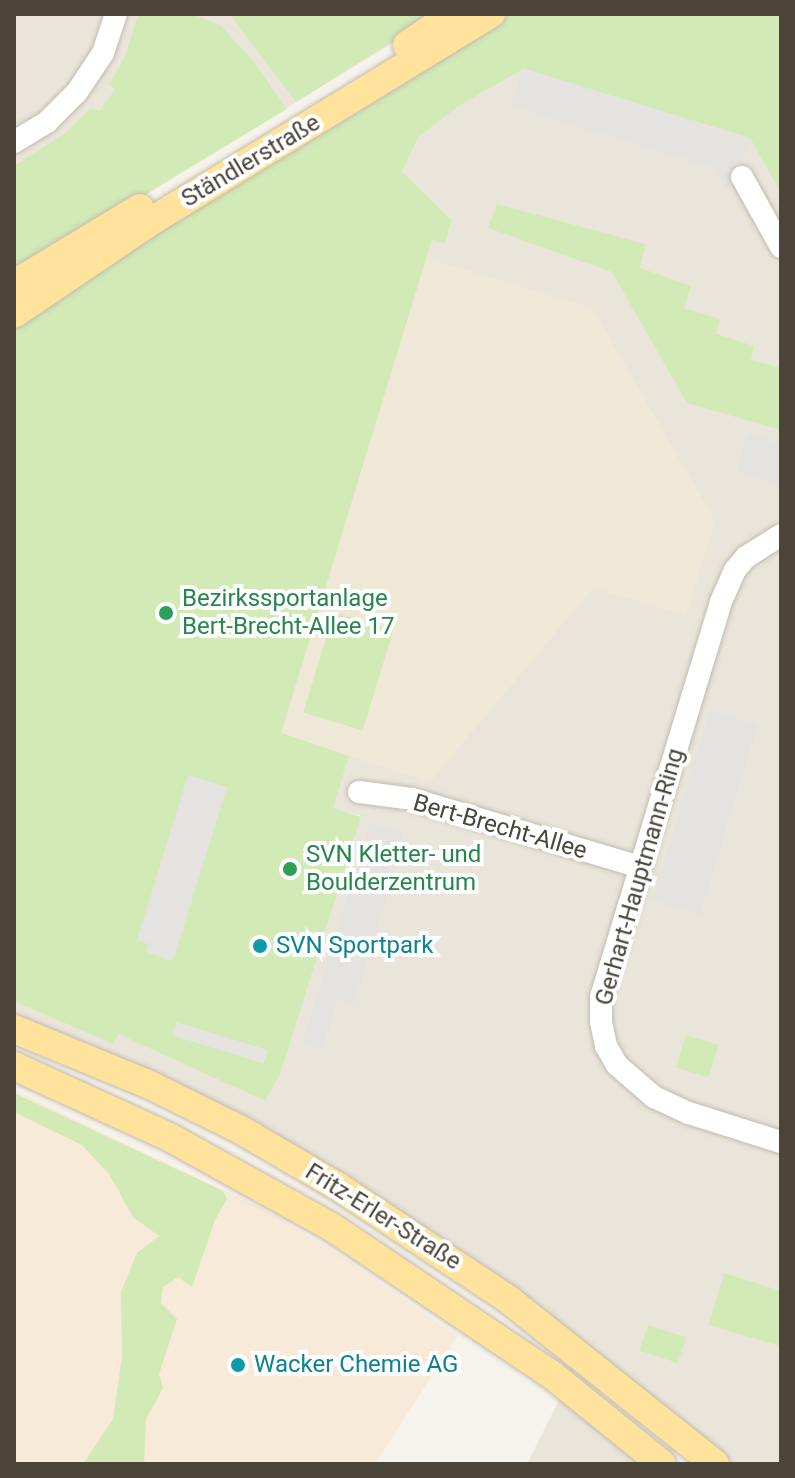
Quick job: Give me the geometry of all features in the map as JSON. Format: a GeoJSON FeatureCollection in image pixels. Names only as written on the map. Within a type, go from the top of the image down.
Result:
{"type":"FeatureCollection","features":[{"type":"Feature","properties":{"kind":"main road","name":"Ständlerstraße"},"geometry":{"type":"LineString","coordinates":[[14,284],[331,93],[453,14]]}},
{"type":"Feature","properties":{"kind":"main road","name":"Ständlerstraße"},"geometry":{"type":"LineString","coordinates":[[14,314],[153,220],[491,14]]}},
{"type":"Feature","properties":{"kind":"main road","name":"Fritz-Erler-Straße"},"geometry":{"type":"LineString","coordinates":[[14,1029],[120,1071],[241,1130],[453,1260],[578,1353],[715,1464]]}},
{"type":"Feature","properties":{"kind":"main road","name":"Fritz-Erler-Straße"},"geometry":{"type":"LineString","coordinates":[[14,1066],[201,1153],[330,1226],[552,1375],[662,1464]]}},
{"type":"Feature","properties":{"kind":"main road"},"geometry":{"type":"LineString","coordinates":[[417,1282],[444,1284],[450,1277],[453,1260]]}},
{"type":"Feature","properties":{"kind":"street"},"geometry":{"type":"LineString","coordinates":[[14,142],[47,122],[84,83],[103,53],[116,14]]}},
{"type":"Feature","properties":{"kind":"street"},"geometry":{"type":"LineString","coordinates":[[742,177],[781,247]]}},
{"type":"Feature","properties":{"kind":"street","name":"Gerhart-Hauptmann-Ring"},"geometry":{"type":"LineString","coordinates":[[781,535],[746,557],[726,589],[601,997],[606,1046],[617,1065],[635,1083],[668,1105],[781,1142]]}},
{"type":"Feature","properties":{"kind":"street","name":"Bert-Brecht-Allee"},"geometry":{"type":"LineString","coordinates":[[359,792],[412,799],[640,867]]}},
{"type":"Feature","properties":{"kind":"shaded area"},"geometry":{"type":"Polygon","coordinates":[[[14,14],[440,14],[14,275],[14,14]]]}},
{"type":"Feature","properties":{"kind":"shaded area"},"geometry":{"type":"Polygon","coordinates":[[[781,14],[781,1464],[729,1464],[515,1292],[14,1014],[14,988],[267,1100],[281,1072],[361,816],[332,809],[349,756],[281,734],[291,215],[515,23],[781,14]]]}},
{"type":"Feature","properties":{"kind":"shaded area"},"geometry":{"type":"Polygon","coordinates":[[[522,68],[750,138],[736,185],[725,188],[717,169],[511,106],[522,68]]]}},
{"type":"Feature","properties":{"kind":"shaded area"},"geometry":{"type":"Polygon","coordinates":[[[426,258],[592,308],[715,521],[686,615],[593,588],[430,782],[281,734],[426,258]]]}},
{"type":"Feature","properties":{"kind":"shaded area"},"geometry":{"type":"Polygon","coordinates":[[[748,434],[781,444],[781,486],[736,471],[748,434]]]}},
{"type":"Feature","properties":{"kind":"shaded area"},"geometry":{"type":"Polygon","coordinates":[[[710,710],[758,725],[700,915],[652,900],[710,710]]]}},
{"type":"Feature","properties":{"kind":"shaded area"},"geometry":{"type":"Polygon","coordinates":[[[188,775],[227,787],[173,961],[146,952],[148,944],[137,940],[188,775]]]}},
{"type":"Feature","properties":{"kind":"shaded area"},"geometry":{"type":"Polygon","coordinates":[[[370,823],[403,833],[398,850],[401,852],[354,1004],[338,999],[323,1049],[302,1043],[370,823]]]}},
{"type":"Feature","properties":{"kind":"shaded area"},"geometry":{"type":"Polygon","coordinates":[[[176,1022],[268,1050],[264,1063],[172,1035],[176,1022]]]}},
{"type":"Feature","properties":{"kind":"shaded area"},"geometry":{"type":"Polygon","coordinates":[[[14,1090],[263,1209],[340,1255],[457,1336],[375,1464],[14,1464],[14,1090]]]}},
{"type":"Feature","properties":{"kind":"shaded area"},"geometry":{"type":"Polygon","coordinates":[[[562,1394],[645,1464],[527,1464],[562,1394]]]}},
{"type":"Feature","properties":{"kind":"green space"},"geometry":{"type":"Polygon","coordinates":[[[138,14],[191,14],[220,25],[254,62],[287,109],[14,274],[14,166],[65,133],[91,108],[99,111],[115,90],[109,84],[125,57],[138,14]]]}},
{"type":"Feature","properties":{"kind":"green space"},"geometry":{"type":"Polygon","coordinates":[[[233,14],[436,14],[296,102],[232,17],[233,14]]]}},
{"type":"Feature","properties":{"kind":"green space","name":"Bezirkssportanlage Bert-Brecht-Allee 17"},"geometry":{"type":"Polygon","coordinates":[[[509,14],[781,14],[781,193],[750,138],[523,69],[460,105],[418,137],[402,172],[451,220],[445,243],[432,239],[281,733],[349,756],[333,808],[361,817],[281,1072],[266,1101],[118,1034],[113,1044],[14,1001],[14,327],[166,226],[352,116],[509,14]]]}},
{"type":"Feature","properties":{"kind":"green space"},"geometry":{"type":"Polygon","coordinates":[[[497,204],[645,244],[640,268],[691,286],[684,308],[720,319],[716,334],[754,346],[751,360],[781,368],[781,430],[687,403],[612,272],[488,228],[497,204]]]}},
{"type":"Feature","properties":{"kind":"green space"},"geometry":{"type":"Polygon","coordinates":[[[334,612],[393,630],[363,731],[303,712],[334,612]]]}},
{"type":"Feature","properties":{"kind":"green space"},"geometry":{"type":"Polygon","coordinates":[[[686,1035],[719,1045],[709,1077],[676,1068],[686,1035]]]}},
{"type":"Feature","properties":{"kind":"green space"},"geometry":{"type":"Polygon","coordinates":[[[14,1093],[223,1191],[227,1199],[215,1220],[192,1287],[178,1277],[163,1287],[161,1303],[177,1319],[159,1374],[163,1388],[146,1419],[144,1464],[83,1464],[113,1419],[122,1357],[121,1292],[137,1253],[159,1236],[133,1217],[109,1174],[82,1145],[14,1112],[14,1093]]]}},
{"type":"Feature","properties":{"kind":"green space"},"geometry":{"type":"Polygon","coordinates":[[[724,1273],[781,1291],[781,1346],[709,1325],[724,1273]]]}},
{"type":"Feature","properties":{"kind":"green space"},"geometry":{"type":"Polygon","coordinates":[[[648,1325],[686,1337],[678,1363],[640,1351],[648,1325]]]}},
{"type":"Feature","properties":{"kind":"place","name":"Bezirkssportanlage Bert-Brecht-Allee 17"},"geometry":{"type":"Point","coordinates":[166,613]}},
{"type":"Feature","properties":{"kind":"place","name":"SVN Kletter- und Boulderzentrum"},"geometry":{"type":"Point","coordinates":[290,869]}},
{"type":"Feature","properties":{"kind":"place","name":"SVN Sportpark"},"geometry":{"type":"Point","coordinates":[260,946]}},
{"type":"Feature","properties":{"kind":"place","name":"Wacker Chemie AG"},"geometry":{"type":"Point","coordinates":[238,1365]}}]}
